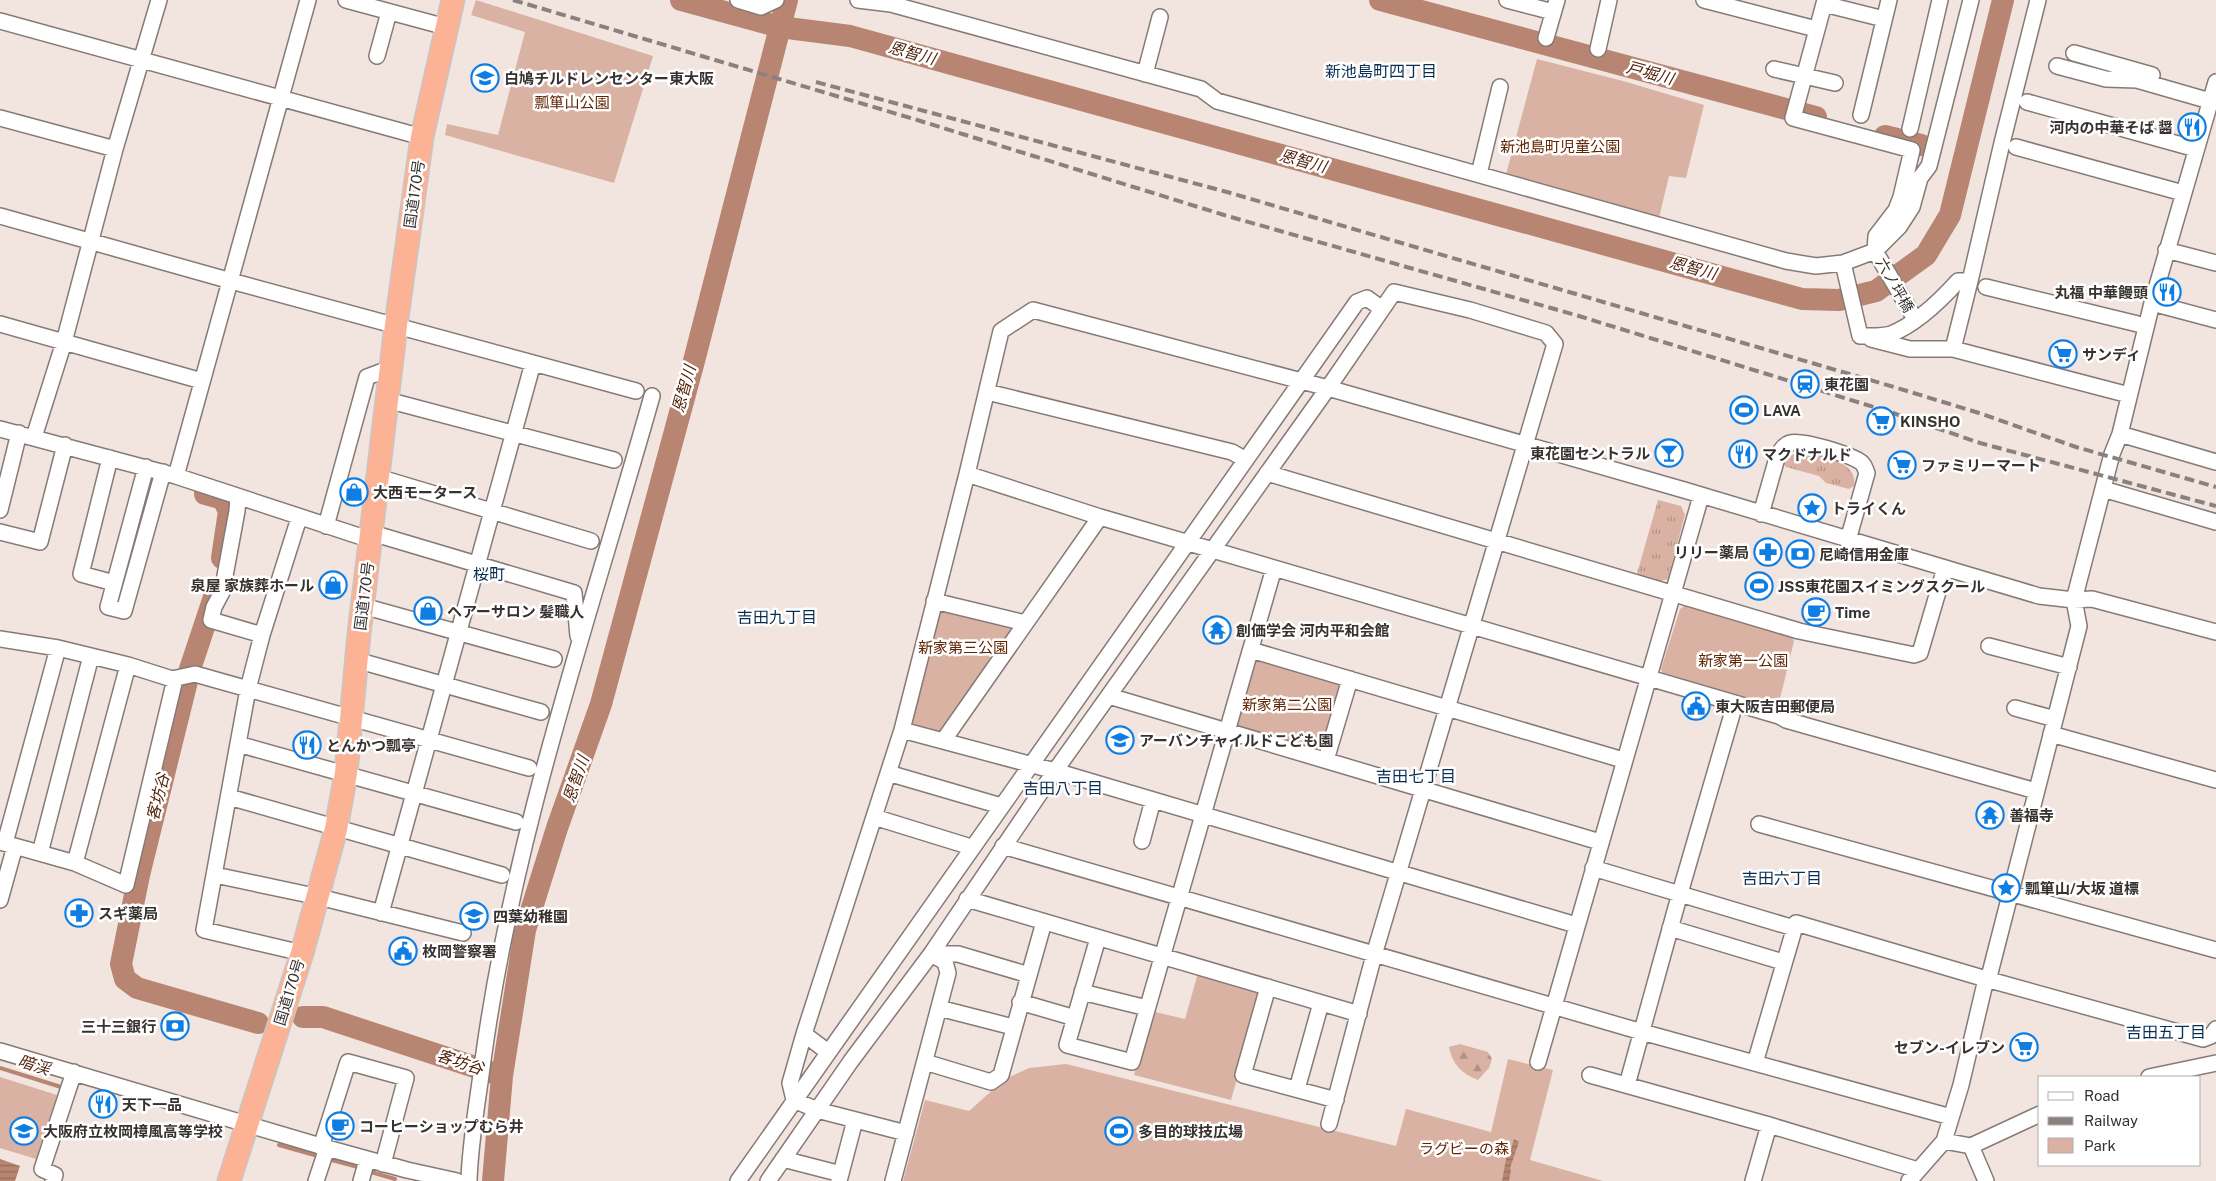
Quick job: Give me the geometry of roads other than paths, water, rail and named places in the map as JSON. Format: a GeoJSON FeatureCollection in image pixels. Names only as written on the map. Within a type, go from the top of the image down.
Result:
{"type":"FeatureCollection","features":[{"type":"Feature","properties":{"kind":"highway","name":"国道170号"},"geometry":{"type":"LineString","coordinates":[[229,1181],[302,953],[319,897],[336,829],[346,772],[362,606],[372,537],[396,325],[422,137],[453,0]]}},
{"type":"Feature","properties":{"kind":"street"},"geometry":{"type":"LineString","coordinates":[[0,510],[64,342],[115,149],[159,0]]}},
{"type":"Feature","properties":{"kind":"street"},"geometry":{"type":"LineString","coordinates":[[146,468],[108,607],[124,611],[202,380],[282,99],[308,0]]}},
{"type":"Feature","properties":{"kind":"street"},"geometry":{"type":"LineString","coordinates":[[346,0],[446,27]]}},
{"type":"Feature","properties":{"kind":"street"},"geometry":{"type":"LineString","coordinates":[[738,0],[761,7],[774,0]]}},
{"type":"Feature","properties":{"kind":"street"},"geometry":{"type":"LineString","coordinates":[[858,0],[891,4],[1201,89],[1217,101],[1786,261],[1816,266],[1843,263],[1875,251],[1900,227],[1912,206],[1920,178],[1929,166],[1971,0]]}},
{"type":"Feature","properties":{"kind":"street"},"geometry":{"type":"LineString","coordinates":[[1507,0],[1555,6],[1546,38]]}},
{"type":"Feature","properties":{"kind":"street"},"geometry":{"type":"LineString","coordinates":[[1598,49],[1609,0]]}},
{"type":"Feature","properties":{"kind":"street"},"geometry":{"type":"LineString","coordinates":[[1704,0],[1816,29]]}},
{"type":"Feature","properties":{"kind":"street"},"geometry":{"type":"LineString","coordinates":[[1861,115],[1889,0]]}},
{"type":"Feature","properties":{"kind":"street"},"geometry":{"type":"LineString","coordinates":[[1910,129],[1940,0]]}},
{"type":"Feature","properties":{"kind":"street"},"geometry":{"type":"LineString","coordinates":[[1953,349],[2038,0]]}},
{"type":"Feature","properties":{"kind":"street"},"geometry":{"type":"LineString","coordinates":[[1875,251],[1876,236],[1896,210],[1912,150],[1793,118],[1824,2],[1884,19]]}},
{"type":"Feature","properties":{"kind":"street"},"geometry":{"type":"LineString","coordinates":[[377,56],[389,12]]}},
{"type":"Feature","properties":{"kind":"street"},"geometry":{"type":"LineString","coordinates":[[1145,74],[1160,18]]}},
{"type":"Feature","properties":{"kind":"street"},"geometry":{"type":"LineString","coordinates":[[0,21],[422,137]]}},
{"type":"Feature","properties":{"kind":"street"},"geometry":{"type":"LineString","coordinates":[[2074,53],[2213,92]]}},
{"type":"Feature","properties":{"kind":"street"},"geometry":{"type":"LineString","coordinates":[[2058,66],[2106,79],[2138,80],[2213,92]]}},
{"type":"Feature","properties":{"kind":"street"},"geometry":{"type":"LineString","coordinates":[[1774,69],[1835,83]]}},
{"type":"Feature","properties":{"kind":"street"},"geometry":{"type":"LineString","coordinates":[[1479,174],[1500,87]]}},
{"type":"Feature","properties":{"kind":"street"},"geometry":{"type":"LineString","coordinates":[[1590,1075],[1769,1125],[1913,1176],[1944,1141],[1986,979],[1990,972],[2079,626],[2074,600],[2112,454],[2120,434],[2166,250],[2213,92]]}},
{"type":"Feature","properties":{"kind":"street"},"geometry":{"type":"LineString","coordinates":[[2027,102],[2196,149]]}},
{"type":"Feature","properties":{"kind":"street"},"geometry":{"type":"LineString","coordinates":[[0,118],[115,149]]}},
{"type":"Feature","properties":{"kind":"street"},"geometry":{"type":"LineString","coordinates":[[2016,147],[2183,193]]}},
{"type":"Feature","properties":{"kind":"street"},"geometry":{"type":"LineString","coordinates":[[0,216],[636,391]]}},
{"type":"Feature","properties":{"kind":"street"},"geometry":{"type":"LineString","coordinates":[[2166,250],[2216,264]]}},
{"type":"Feature","properties":{"kind":"street","name":"六ノ坪橋"},"geometry":{"type":"LineString","coordinates":[[1875,251],[1915,319]]}},
{"type":"Feature","properties":{"kind":"street"},"geometry":{"type":"LineString","coordinates":[[1843,263],[1860,336]]}},
{"type":"Feature","properties":{"kind":"street"},"geometry":{"type":"LineString","coordinates":[[1860,336],[1890,334],[1915,319],[1942,299],[1958,281],[1970,281]]}},
{"type":"Feature","properties":{"kind":"street"},"geometry":{"type":"LineString","coordinates":[[1986,287],[2146,326]]}},
{"type":"Feature","properties":{"kind":"street"},"geometry":{"type":"LineString","coordinates":[[768,1181],[817,1110],[931,954],[1003,846],[1394,292],[1470,310],[1546,333],[1555,344],[1374,955],[1329,1124]]}},
{"type":"Feature","properties":{"kind":"street"},"geometry":{"type":"LineString","coordinates":[[738,1181],[971,847],[1357,302],[1367,298],[1382,309]]}},
{"type":"Feature","properties":{"kind":"street"},"geometry":{"type":"LineString","coordinates":[[2152,303],[2216,320]]}},
{"type":"Feature","properties":{"kind":"street"},"geometry":{"type":"LineString","coordinates":[[794,1100],[790,1083],[902,730],[968,474],[1001,331],[1033,310],[1328,388],[1525,444],[2039,596],[2074,600],[2092,599],[2216,632]]}},
{"type":"Feature","properties":{"kind":"street"},"geometry":{"type":"LineString","coordinates":[[0,324],[202,380]]}},
{"type":"Feature","properties":{"kind":"street"},"geometry":{"type":"LineString","coordinates":[[1860,336],[1910,349],[1953,349],[2129,395]]}},
{"type":"Feature","properties":{"kind":"street"},"geometry":{"type":"LineString","coordinates":[[381,913],[533,363]]}},
{"type":"Feature","properties":{"kind":"street"},"geometry":{"type":"LineString","coordinates":[[326,526],[367,377],[391,368]]}},
{"type":"Feature","properties":{"kind":"street"},"geometry":{"type":"LineString","coordinates":[[986,392],[1232,452],[1246,460]]}},
{"type":"Feature","properties":{"kind":"street"},"geometry":{"type":"LineString","coordinates":[[469,1181],[483,1062],[501,944],[528,825],[578,642],[593,601],[652,396]]}},
{"type":"Feature","properties":{"kind":"street"},"geometry":{"type":"LineString","coordinates":[[387,400],[614,460]]}},
{"type":"Feature","properties":{"kind":"street"},"geometry":{"type":"LineString","coordinates":[[0,429],[170,474],[326,526],[478,564],[574,593],[578,642]]}},
{"type":"Feature","properties":{"kind":"street"},"geometry":{"type":"LineString","coordinates":[[2120,434],[2216,462]]}},
{"type":"Feature","properties":{"kind":"street"},"geometry":{"type":"LineString","coordinates":[[1762,514],[1782,449],[1788,443],[1800,442],[1856,459],[1864,465],[1866,473],[1865,483],[1848,540]]}},
{"type":"Feature","properties":{"kind":"street"},"geometry":{"type":"LineString","coordinates":[[0,532],[40,542],[65,445]]}},
{"type":"Feature","properties":{"kind":"street"},"geometry":{"type":"LineString","coordinates":[[110,458],[81,574],[114,583]]}},
{"type":"Feature","properties":{"kind":"street"},"geometry":{"type":"LineString","coordinates":[[968,474],[1100,517],[1735,704],[2036,790]]}},
{"type":"Feature","properties":{"kind":"street"},"geometry":{"type":"LineString","coordinates":[[1267,474],[1799,631],[1914,655],[1920,653],[1945,568]]}},
{"type":"Feature","properties":{"kind":"street"},"geometry":{"type":"LineString","coordinates":[[378,477],[591,541]]}},
{"type":"Feature","properties":{"kind":"street"},"geometry":{"type":"LineString","coordinates":[[2103,489],[2216,522]]}},
{"type":"Feature","properties":{"kind":"street"},"geometry":{"type":"LineString","coordinates":[[1538,1062],[1623,760],[1674,593],[1701,496]]}},
{"type":"Feature","properties":{"kind":"street"},"geometry":{"type":"LineString","coordinates":[[238,497],[222,592],[214,608],[211,620],[262,635]]}},
{"type":"Feature","properties":{"kind":"street"},"geometry":{"type":"LineString","coordinates":[[943,741],[1100,517]]}},
{"type":"Feature","properties":{"kind":"street"},"geometry":{"type":"LineString","coordinates":[[299,518],[262,635],[248,689],[204,930],[302,953]]}},
{"type":"Feature","properties":{"kind":"street"},"geometry":{"type":"LineString","coordinates":[[1098,938],[1067,1045],[1132,1062],[1274,568]]}},
{"type":"Feature","properties":{"kind":"street"},"geometry":{"type":"LineString","coordinates":[[934,601],[1025,623]]}},
{"type":"Feature","properties":{"kind":"street"},"geometry":{"type":"LineString","coordinates":[[362,606],[554,658]]}},
{"type":"Feature","properties":{"kind":"street"},"geometry":{"type":"LineString","coordinates":[[0,638],[58,648],[128,665],[153,675],[175,679],[195,674],[529,768]]}},
{"type":"Feature","properties":{"kind":"street"},"geometry":{"type":"LineString","coordinates":[[1989,646],[2069,667]]}},
{"type":"Feature","properties":{"kind":"street"},"geometry":{"type":"LineString","coordinates":[[0,900],[7,844],[58,648]]}},
{"type":"Feature","properties":{"kind":"street"},"geometry":{"type":"LineString","coordinates":[[1251,650],[1623,760]]}},
{"type":"Feature","properties":{"kind":"street"},"geometry":{"type":"LineString","coordinates":[[40,853],[91,656]]}},
{"type":"Feature","properties":{"kind":"street"},"geometry":{"type":"LineString","coordinates":[[356,660],[541,712]]}},
{"type":"Feature","properties":{"kind":"street"},"geometry":{"type":"LineString","coordinates":[[75,863],[128,665]]}},
{"type":"Feature","properties":{"kind":"street"},"geometry":{"type":"LineString","coordinates":[[7,844],[75,863],[126,884],[175,679]]}},
{"type":"Feature","properties":{"kind":"street"},"geometry":{"type":"LineString","coordinates":[[1326,760],[1350,679]]}},
{"type":"Feature","properties":{"kind":"street"},"geometry":{"type":"LineString","coordinates":[[1109,696],[1600,842]]}},
{"type":"Feature","properties":{"kind":"street"},"geometry":{"type":"LineString","coordinates":[[1627,1085],[1735,704]]}},
{"type":"Feature","properties":{"kind":"street"},"geometry":{"type":"LineString","coordinates":[[2015,708],[2053,727],[2216,780]]}},
{"type":"Feature","properties":{"kind":"street"},"geometry":{"type":"LineString","coordinates":[[902,730],[1153,800],[1576,925]]}},
{"type":"Feature","properties":{"kind":"street"},"geometry":{"type":"LineString","coordinates":[[238,744],[346,772],[516,822]]}},
{"type":"Feature","properties":{"kind":"street"},"geometry":{"type":"LineString","coordinates":[[888,773],[1001,806]]}},
{"type":"Feature","properties":{"kind":"street"},"geometry":{"type":"LineString","coordinates":[[229,797],[502,875]]}},
{"type":"Feature","properties":{"kind":"street"},"geometry":{"type":"LineString","coordinates":[[1142,841],[1153,800]]}},
{"type":"Feature","properties":{"kind":"street"},"geometry":{"type":"LineString","coordinates":[[874,817],[971,847]]}},
{"type":"Feature","properties":{"kind":"street"},"geometry":{"type":"LineString","coordinates":[[1759,824],[2216,950]]}},
{"type":"Feature","properties":{"kind":"street"},"geometry":{"type":"LineString","coordinates":[[1003,846],[1642,1032],[1951,1117]]}},
{"type":"Feature","properties":{"kind":"street"},"geometry":{"type":"LineString","coordinates":[[1593,868],[1794,928]]}},
{"type":"Feature","properties":{"kind":"street"},"geometry":{"type":"LineString","coordinates":[[215,874],[319,897],[462,933]]}},
{"type":"Feature","properties":{"kind":"street"},"geometry":{"type":"LineString","coordinates":[[967,899],[1359,1014]]}},
{"type":"Feature","properties":{"kind":"street"},"geometry":{"type":"LineString","coordinates":[[925,1062],[991,1082],[1001,1074],[1044,922]]}},
{"type":"Feature","properties":{"kind":"street"},"geometry":{"type":"LineString","coordinates":[[1755,1063],[1796,923],[1986,979],[2203,1039],[2211,1036],[2216,1029]]}},
{"type":"Feature","properties":{"kind":"street"},"geometry":{"type":"LineString","coordinates":[[1670,928],[1784,962]]}},
{"type":"Feature","properties":{"kind":"street"},"geometry":{"type":"LineString","coordinates":[[931,954],[958,954],[1029,975]]}},
{"type":"Feature","properties":{"kind":"street"},"geometry":{"type":"LineString","coordinates":[[893,1181],[948,974],[945,962],[931,954]]}},
{"type":"Feature","properties":{"kind":"street"},"geometry":{"type":"LineString","coordinates":[[1268,987],[1243,1074],[1336,1100]]}},
{"type":"Feature","properties":{"kind":"street"},"geometry":{"type":"LineString","coordinates":[[1082,992],[1147,1008]]}},
{"type":"Feature","properties":{"kind":"street"},"geometry":{"type":"LineString","coordinates":[[1020,1002],[1074,1018]]}},
{"type":"Feature","properties":{"kind":"street"},"geometry":{"type":"LineString","coordinates":[[1297,1089],[1321,1003]]}},
{"type":"Feature","properties":{"kind":"street"},"geometry":{"type":"LineString","coordinates":[[939,1008],[1013,1027]]}},
{"type":"Feature","properties":{"kind":"street"},"geometry":{"type":"LineString","coordinates":[[804,1034],[828,1052]]}},
{"type":"Feature","properties":{"kind":"street"},"geometry":{"type":"LineString","coordinates":[[0,1051],[383,1164],[406,1176],[457,1181]]}},
{"type":"Feature","properties":{"kind":"street"},"geometry":{"type":"LineString","coordinates":[[316,1181],[348,1062],[406,1078],[383,1164]]}},
{"type":"Feature","properties":{"kind":"street"},"geometry":{"type":"LineString","coordinates":[[2153,1076],[2216,1062]]}},
{"type":"Feature","properties":{"kind":"street"},"geometry":{"type":"LineString","coordinates":[[54,1181],[55,1175],[42,1169],[74,1072]]}},
{"type":"Feature","properties":{"kind":"street"},"geometry":{"type":"LineString","coordinates":[[794,1100],[817,1110],[906,1133]]}},
{"type":"Feature","properties":{"kind":"street"},"geometry":{"type":"LineString","coordinates":[[1944,1141],[1971,1146],[2038,1115]]}},
{"type":"Feature","properties":{"kind":"street"},"geometry":{"type":"LineString","coordinates":[[783,1159],[840,1178],[855,1120]]}},
{"type":"Feature","properties":{"kind":"street"},"geometry":{"type":"LineString","coordinates":[[1753,1181],[1769,1125]]}},
{"type":"Feature","properties":{"kind":"street"},"geometry":{"type":"LineString","coordinates":[[1971,1146],[1986,1181]]}},
{"type":"Feature","properties":{"kind":"street"},"geometry":{"type":"LineString","coordinates":[[361,1181],[368,1160]]}},
{"type":"Feature","properties":{"kind":"waterway","name":"恩智川"},"geometry":{"type":"LineString","coordinates":[[681,0],[780,27],[850,36],[1802,299],[1839,300],[1876,291],[1926,255],[1950,215],[2003,0]]}},
{"type":"Feature","properties":{"kind":"waterway","name":"恩智川"},"geometry":{"type":"LineString","coordinates":[[493,1181],[502,1076],[525,930],[557,828],[601,704],[694,361],[787,0]]}},
{"type":"Feature","properties":{"kind":"waterway","name":"戸堀川"},"geometry":{"type":"LineString","coordinates":[[1380,0],[1816,117]]}},
{"type":"Feature","properties":{"kind":"waterway","name":"戸堀川"},"geometry":{"type":"LineString","coordinates":[[1885,136],[1921,145]]}},
{"type":"Feature","properties":{"kind":"waterway","name":"客坊谷"},"geometry":{"type":"LineString","coordinates":[[205,494],[223,499],[229,511],[222,558]]}},
{"type":"Feature","properties":{"kind":"waterway","name":"客坊谷"},"geometry":{"type":"LineString","coordinates":[[215,594],[190,669],[139,875],[121,964],[125,979],[137,988],[258,1023]]}},
{"type":"Feature","properties":{"kind":"waterway","name":"客坊谷"},"geometry":{"type":"LineString","coordinates":[[303,1017],[323,1017],[502,1076]]}},
{"type":"Feature","properties":{"kind":"waterway","name":"暗渓"},"geometry":{"type":"LineString","coordinates":[[0,1068],[61,1087]]}},
{"type":"Feature","properties":{"kind":"waterway","name":"暗渓"},"geometry":{"type":"LineString","coordinates":[[279,1145],[318,1156]]}},
{"type":"Feature","properties":{"kind":"waterway","name":"暗渓"},"geometry":{"type":"LineString","coordinates":[[328,1159],[358,1167]]}},
{"type":"Feature","properties":{"kind":"waterway","name":"暗渓"},"geometry":{"type":"LineString","coordinates":[[371,1172],[395,1179]]}},
{"type":"Feature","properties":{"kind":"railway"},"geometry":{"type":"LineString","coordinates":[[513,0],[914,119],[1224,215],[1579,316],[1893,413],[1980,443],[2216,506]]}},
{"type":"Feature","properties":{"kind":"railway"},"geometry":{"type":"LineString","coordinates":[[816,82],[1227,192],[1894,387],[1979,413],[2076,447],[2216,487]]}},
{"type":"Feature","properties":{"kind":"place","name":"白鳩チルドレンセンター東大阪"},"geometry":{"type":"Point","coordinates":[485,78]}},
{"type":"Feature","properties":{"kind":"place","name":"河内の中華そば 醤"},"geometry":{"type":"Point","coordinates":[2192,127]}},
{"type":"Feature","properties":{"kind":"place","name":"丸福 中華饅頭"},"geometry":{"type":"Point","coordinates":[2167,292]}},
{"type":"Feature","properties":{"kind":"place","name":"サンディ"},"geometry":{"type":"Point","coordinates":[2063,354]}},
{"type":"Feature","properties":{"kind":"place","name":"東花園"},"geometry":{"type":"Point","coordinates":[1805,384]}},
{"type":"Feature","properties":{"kind":"place","name":"LAVA"},"geometry":{"type":"Point","coordinates":[1744,410]}},
{"type":"Feature","properties":{"kind":"place","name":"KINSHO"},"geometry":{"type":"Point","coordinates":[1881,421]}},
{"type":"Feature","properties":{"kind":"place","name":"東花園セントラル"},"geometry":{"type":"Point","coordinates":[1669,453]}},
{"type":"Feature","properties":{"kind":"place","name":"マクドナルド"},"geometry":{"type":"Point","coordinates":[1743,454]}},
{"type":"Feature","properties":{"kind":"place","name":"ファミリーマート"},"geometry":{"type":"Point","coordinates":[1902,465]}},
{"type":"Feature","properties":{"kind":"place","name":"大西モータース"},"geometry":{"type":"Point","coordinates":[354,492]}},
{"type":"Feature","properties":{"kind":"place","name":"トライくん"},"geometry":{"type":"Point","coordinates":[1812,508]}},
{"type":"Feature","properties":{"kind":"place","name":"リリー薬局"},"geometry":{"type":"Point","coordinates":[1768,552]}},
{"type":"Feature","properties":{"kind":"place","name":"尼崎信用金庫"},"geometry":{"type":"Point","coordinates":[1800,554]}},
{"type":"Feature","properties":{"kind":"place","name":"泉屋 家族葬ホール"},"geometry":{"type":"Point","coordinates":[333,585]}},
{"type":"Feature","properties":{"kind":"place","name":"JSS東花園スイミングスクール"},"geometry":{"type":"Point","coordinates":[1759,586]}},
{"type":"Feature","properties":{"kind":"place","name":"ヘアーサロン 髪職人"},"geometry":{"type":"Point","coordinates":[428,611]}},
{"type":"Feature","properties":{"kind":"place","name":"Time"},"geometry":{"type":"Point","coordinates":[1816,612]}},
{"type":"Feature","properties":{"kind":"place","name":"創価学会 河内平和会館"},"geometry":{"type":"Point","coordinates":[1217,630]}},
{"type":"Feature","properties":{"kind":"place","name":"東大阪吉田郵便局"},"geometry":{"type":"Point","coordinates":[1696,706]}},
{"type":"Feature","properties":{"kind":"place","name":"アーバンチャイルドこども園"},"geometry":{"type":"Point","coordinates":[1120,740]}},
{"type":"Feature","properties":{"kind":"place","name":"とんかつ瓢亭"},"geometry":{"type":"Point","coordinates":[307,745]}},
{"type":"Feature","properties":{"kind":"place","name":"善福寺"},"geometry":{"type":"Point","coordinates":[1990,815]}},
{"type":"Feature","properties":{"kind":"place","name":"瓢箪山/大坂 道標"},"geometry":{"type":"Point","coordinates":[2006,888]}},
{"type":"Feature","properties":{"kind":"place","name":"スギ薬局"},"geometry":{"type":"Point","coordinates":[79,913]}},
{"type":"Feature","properties":{"kind":"place","name":"四葉幼稚園"},"geometry":{"type":"Point","coordinates":[474,916]}},
{"type":"Feature","properties":{"kind":"place","name":"枚岡警察署"},"geometry":{"type":"Point","coordinates":[403,951]}},
{"type":"Feature","properties":{"kind":"place","name":"三十三銀行"},"geometry":{"type":"Point","coordinates":[175,1026]}},
{"type":"Feature","properties":{"kind":"place","name":"セブン-イレブン"},"geometry":{"type":"Point","coordinates":[2024,1047]}},
{"type":"Feature","properties":{"kind":"place","name":"天下一品"},"geometry":{"type":"Point","coordinates":[103,1104]}},
{"type":"Feature","properties":{"kind":"place","name":"コーヒーショップむら井"},"geometry":{"type":"Point","coordinates":[340,1126]}},
{"type":"Feature","properties":{"kind":"place","name":"大阪府立枚岡樟風高等学校"},"geometry":{"type":"Point","coordinates":[24,1131]}},
{"type":"Feature","properties":{"kind":"place","name":"多目的球技広場"},"geometry":{"type":"Point","coordinates":[1119,1131]}},
{"type":"Feature","properties":{"kind":"district","name":"新池島町四丁目"},"geometry":{"type":"Point","coordinates":[1381,71]}},
{"type":"Feature","properties":{"kind":"district","name":"桜町"},"geometry":{"type":"Point","coordinates":[489,574]}},
{"type":"Feature","properties":{"kind":"district","name":"吉田九丁目"},"geometry":{"type":"Point","coordinates":[777,617]}},
{"type":"Feature","properties":{"kind":"district","name":"吉田七丁目"},"geometry":{"type":"Point","coordinates":[1416,776]}},
{"type":"Feature","properties":{"kind":"district","name":"吉田八丁目"},"geometry":{"type":"Point","coordinates":[1063,788]}},
{"type":"Feature","properties":{"kind":"district","name":"吉田六丁目"},"geometry":{"type":"Point","coordinates":[1782,878]}},
{"type":"Feature","properties":{"kind":"district","name":"吉田五丁目"},"geometry":{"type":"Point","coordinates":[2166,1032]}},
{"type":"Feature","properties":{"kind":"park label","name":"瓢箪山公園"},"geometry":{"type":"Point","coordinates":[572,102]}},
{"type":"Feature","properties":{"kind":"park label","name":"新池島町児童公園"},"geometry":{"type":"Point","coordinates":[1560,146]}},
{"type":"Feature","properties":{"kind":"park label","name":"新家第三公園"},"geometry":{"type":"Point","coordinates":[963,647]}},
{"type":"Feature","properties":{"kind":"park label","name":"新家第一公園"},"geometry":{"type":"Point","coordinates":[1743,660]}},
{"type":"Feature","properties":{"kind":"park label","name":"新家第二公園"},"geometry":{"type":"Point","coordinates":[1287,704]}},
{"type":"Feature","properties":{"kind":"park label","name":"ラグビーの森"},"geometry":{"type":"Point","coordinates":[1464,1148]}}]}
